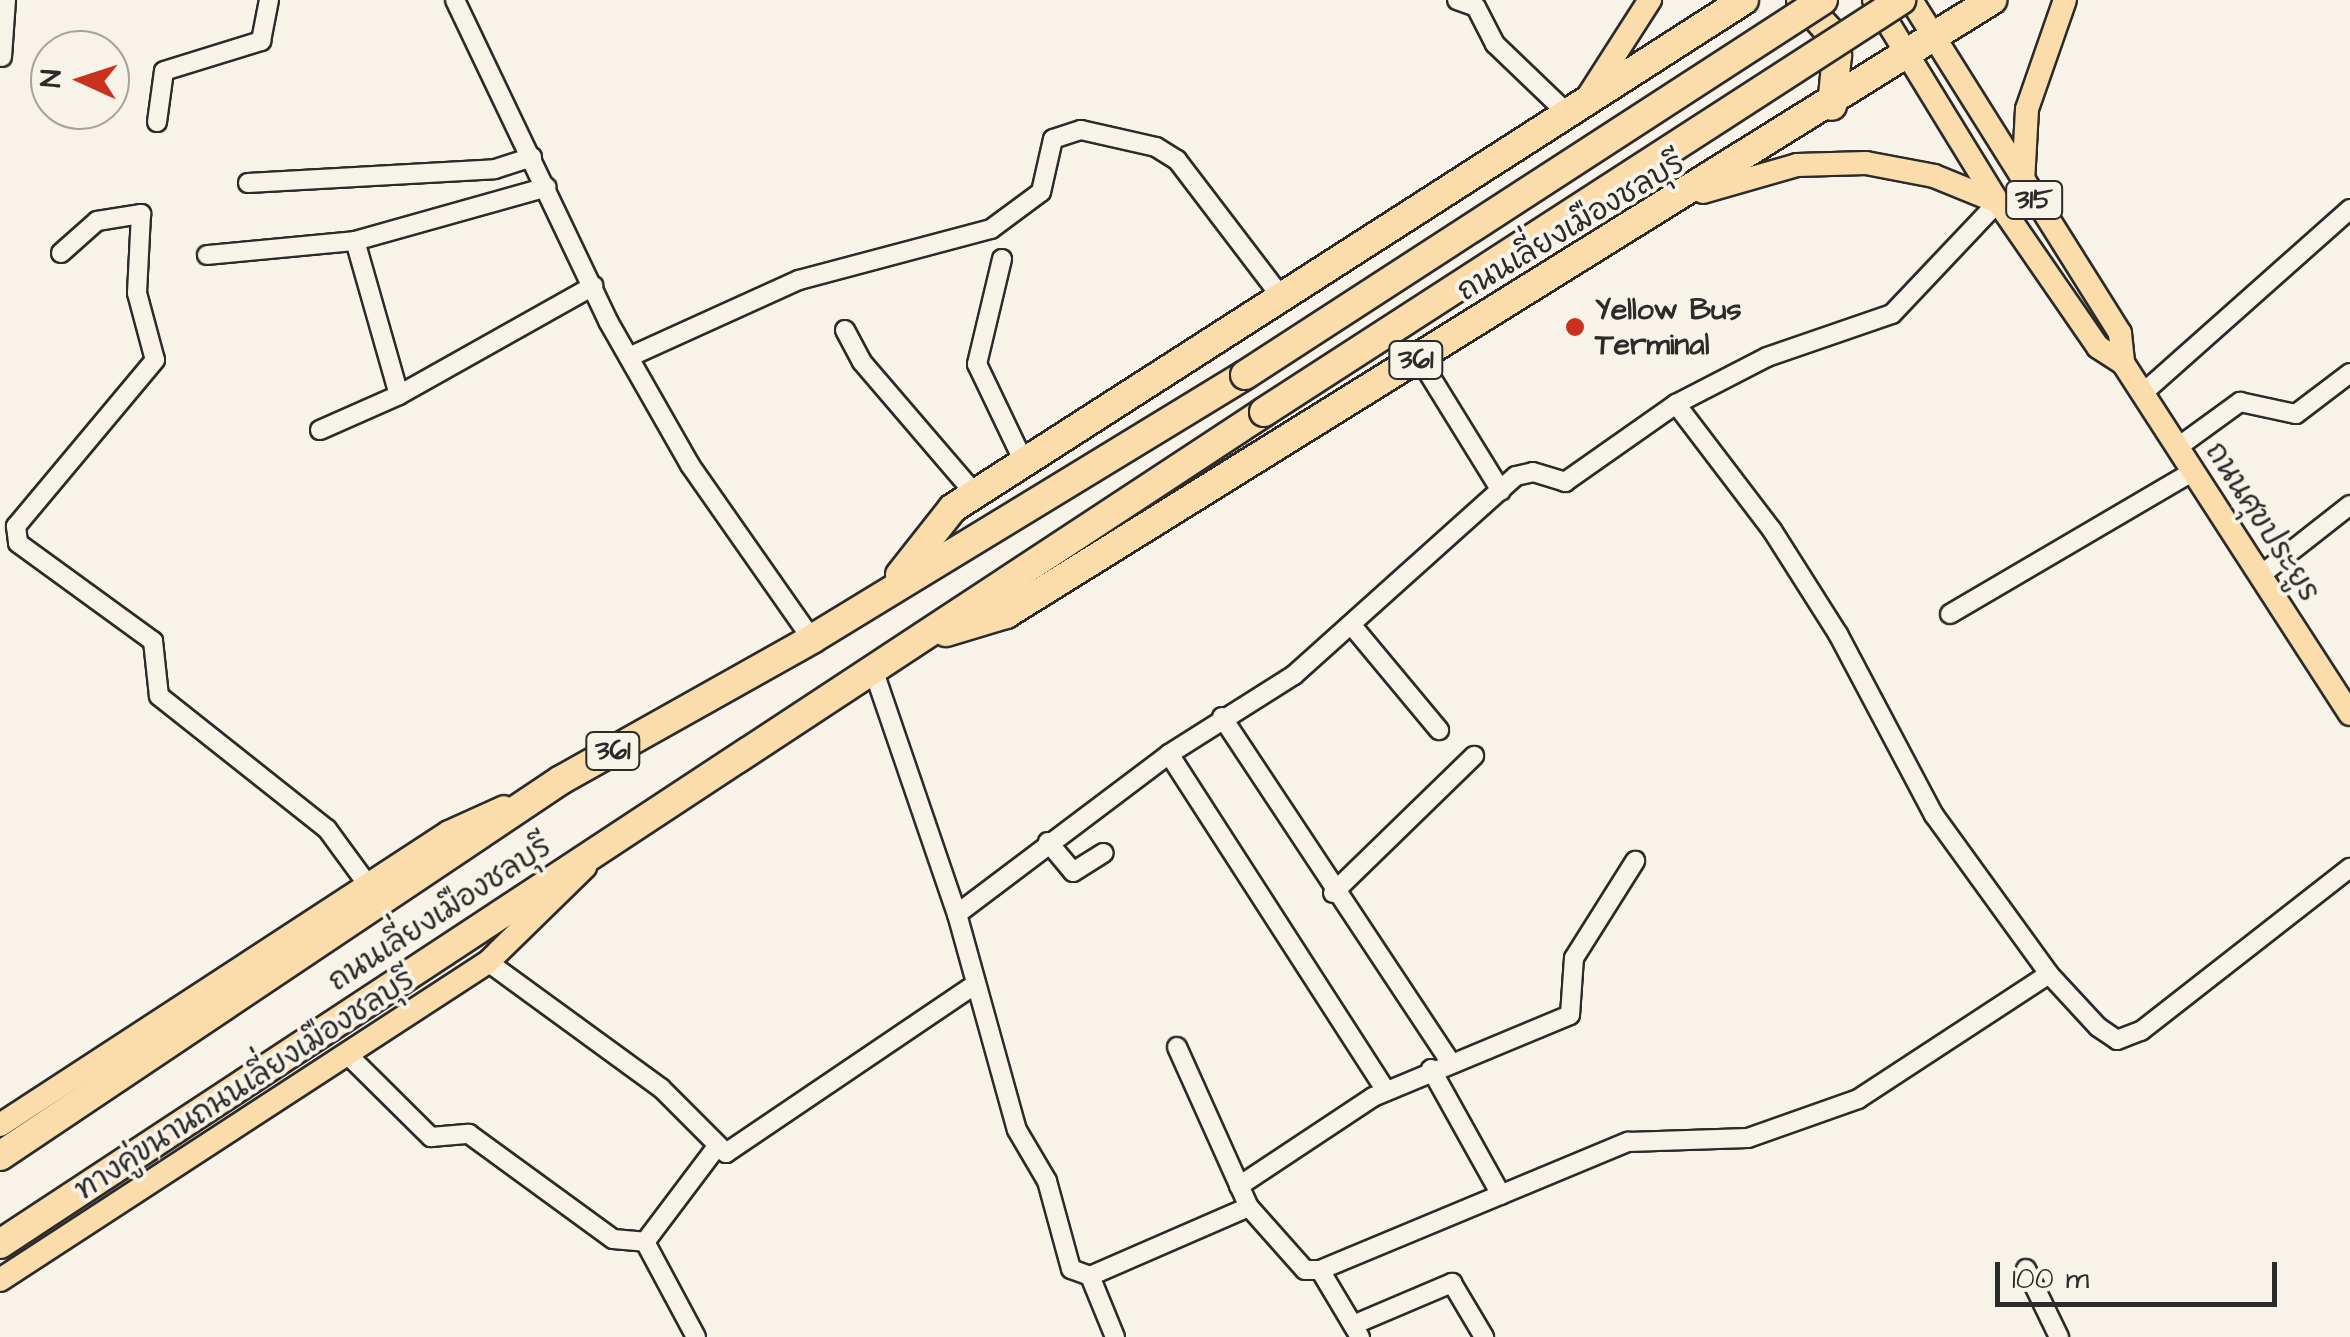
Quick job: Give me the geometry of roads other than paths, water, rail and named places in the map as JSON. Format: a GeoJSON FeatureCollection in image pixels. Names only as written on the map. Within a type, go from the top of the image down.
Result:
{"type":"FeatureCollection","features":[{"type":"Feature","properties":{"kind":"highway","name":"ถนนเลี่ยงเมืองชลบุรี"},"geometry":{"type":"LineString","coordinates":[[890,588],[953,508],[1744,0]]}},
{"type":"Feature","properties":{"kind":"highway"},"geometry":{"type":"LineString","coordinates":[[1801,0],[1828,30],[1837,55],[1832,106]]}},
{"type":"Feature","properties":{"kind":"highway","name":"ถนนเลี่ยงเมืองชลบุรี"},"geometry":{"type":"LineString","coordinates":[[0,1156],[561,780],[812,639],[1245,375],[1824,0]]}},
{"type":"Feature","properties":{"kind":"highway","name":"ถนนเลี่ยงเมืองชลบุรี"},"geometry":{"type":"LineString","coordinates":[[0,1244],[1264,412],[1901,0]]}},
{"type":"Feature","properties":{"kind":"highway","name":"ถนนเลี่ยงเมืองชลบุรี"},"geometry":{"type":"LineString","coordinates":[[916,641],[1006,614],[1832,106],[1992,0]]}},
{"type":"Feature","properties":{"kind":"main road"},"geometry":{"type":"LineString","coordinates":[[1576,107],[1650,0]]}},
{"type":"Feature","properties":{"kind":"main road","name":"ถนนศุขประยูร"},"geometry":{"type":"LineString","coordinates":[[1874,0],[1998,202],[2098,347],[2123,363],[2350,714]]}},
{"type":"Feature","properties":{"kind":"main road","name":"ถนนศุขประยูร"},"geometry":{"type":"LineString","coordinates":[[1910,0],[2120,333],[2123,363]]}},
{"type":"Feature","properties":{"kind":"main road"},"geometry":{"type":"LineString","coordinates":[[2023,183],[2027,109],[2065,0]]}},
{"type":"Feature","properties":{"kind":"main road"},"geometry":{"type":"LineString","coordinates":[[1666,208],[1729,180],[1796,164],[1848,164],[1934,176],[1998,202]]}},
{"type":"Feature","properties":{"kind":"main road","name":"361"},"geometry":{"type":"LineString","coordinates":[[0,1124],[449,832],[561,780]]}},
{"type":"Feature","properties":{"kind":"main road","name":"ทางคู่ขนานถนนเลี่ยงเมืองชลบุรี"},"geometry":{"type":"LineString","coordinates":[[0,1280],[488,962],[601,850]]}},
{"type":"Feature","properties":{"kind":"street"},"geometry":{"type":"LineString","coordinates":[[2,57],[6,0]]}},
{"type":"Feature","properties":{"kind":"street"},"geometry":{"type":"LineString","coordinates":[[157,122],[164,71],[262,41],[269,0]]}},
{"type":"Feature","properties":{"kind":"street"},"geometry":{"type":"LineString","coordinates":[[455,0],[629,357],[690,465],[812,639]]}},
{"type":"Feature","properties":{"kind":"street"},"geometry":{"type":"LineString","coordinates":[[1457,0],[1476,8],[1496,44],[1576,107]]}},
{"type":"Feature","properties":{"kind":"street"},"geometry":{"type":"LineString","coordinates":[[629,357],[799,280],[991,229],[1042,192],[1053,140],[1081,130],[1156,146],[1177,160],[1282,298]]}},
{"type":"Feature","properties":{"kind":"street"},"geometry":{"type":"LineString","coordinates":[[248,183],[494,169],[532,157]]}},
{"type":"Feature","properties":{"kind":"street"},"geometry":{"type":"LineString","coordinates":[[208,255],[355,241],[547,187]]}},
{"type":"Feature","properties":{"kind":"street"},"geometry":{"type":"LineString","coordinates":[[957,914],[1169,754],[1354,628],[1501,491],[1532,472],[1564,482],[1676,404],[1768,357],[1892,314],[1998,202]]}},
{"type":"Feature","properties":{"kind":"street"},"geometry":{"type":"LineString","coordinates":[[2143,393],[2350,208]]}},
{"type":"Feature","properties":{"kind":"street"},"geometry":{"type":"LineString","coordinates":[[61,252],[97,221],[141,214],[137,293],[155,360],[8,530],[153,641],[159,696],[327,829],[368,885]]}},
{"type":"Feature","properties":{"kind":"street"},"geometry":{"type":"LineString","coordinates":[[355,241],[400,395]]}},
{"type":"Feature","properties":{"kind":"street"},"geometry":{"type":"LineString","coordinates":[[1002,259],[977,364],[1024,462]]}},
{"type":"Feature","properties":{"kind":"street"},"geometry":{"type":"LineString","coordinates":[[320,430],[400,395],[593,286]]}},
{"type":"Feature","properties":{"kind":"street"},"geometry":{"type":"LineString","coordinates":[[845,330],[862,362],[974,494]]}},
{"type":"Feature","properties":{"kind":"street"},"geometry":{"type":"LineString","coordinates":[[1419,358],[1501,491]]}},
{"type":"Feature","properties":{"kind":"street"},"geometry":{"type":"LineString","coordinates":[[2178,447],[2240,402],[2296,414],[2350,374]]}},
{"type":"Feature","properties":{"kind":"street"},"geometry":{"type":"LineString","coordinates":[[1676,404],[1772,530],[1934,815],[2049,974],[2117,1040],[2142,1031],[2350,868]]}},
{"type":"Feature","properties":{"kind":"street"},"geometry":{"type":"LineString","coordinates":[[1950,614],[2194,471]]}},
{"type":"Feature","properties":{"kind":"street"},"geometry":{"type":"LineString","coordinates":[[2262,574],[2350,505]]}},
{"type":"Feature","properties":{"kind":"street"},"geometry":{"type":"LineString","coordinates":[[1354,628],[1438,730]]}},
{"type":"Feature","properties":{"kind":"street"},"geometry":{"type":"LineString","coordinates":[[873,669],[957,914],[1017,1130],[1047,1181],[1071,1269],[1090,1276],[1249,1206]]}},
{"type":"Feature","properties":{"kind":"street"},"geometry":{"type":"LineString","coordinates":[[1222,717],[1333,893],[1450,1060]]}},
{"type":"Feature","properties":{"kind":"street"},"geometry":{"type":"LineString","coordinates":[[1169,754],[1386,1090]]}},
{"type":"Feature","properties":{"kind":"street"},"geometry":{"type":"LineString","coordinates":[[1333,893],[1474,756]]}},
{"type":"Feature","properties":{"kind":"street"},"geometry":{"type":"LineString","coordinates":[[1048,842],[1073,872],[1104,853]]}},
{"type":"Feature","properties":{"kind":"street"},"geometry":{"type":"LineString","coordinates":[[1240,1186],[1386,1090],[1450,1060],[1570,1015],[1574,958],[1635,861]]}},
{"type":"Feature","properties":{"kind":"street"},"geometry":{"type":"LineString","coordinates":[[488,962],[661,1088],[726,1153],[976,984]]}},
{"type":"Feature","properties":{"kind":"street"},"geometry":{"type":"LineString","coordinates":[[1177,1047],[1249,1206],[1306,1270],[1320,1270],[1628,1142],[1748,1138],[1858,1099],[2049,974]]}},
{"type":"Feature","properties":{"kind":"street"},"geometry":{"type":"LineString","coordinates":[[348,1054],[431,1137],[469,1134],[614,1239],[645,1242]]}},
{"type":"Feature","properties":{"kind":"street"},"geometry":{"type":"LineString","coordinates":[[1432,1069],[1500,1194]]}},
{"type":"Feature","properties":{"kind":"street"},"geometry":{"type":"LineString","coordinates":[[645,1242],[718,1145]]}},
{"type":"Feature","properties":{"kind":"street"},"geometry":{"type":"LineString","coordinates":[[645,1242],[696,1337]]}},
{"type":"Feature","properties":{"kind":"street"},"geometry":{"type":"LineString","coordinates":[[2026,1269],[2060,1337]]}},
{"type":"Feature","properties":{"kind":"street"},"geometry":{"type":"LineString","coordinates":[[1320,1270],[1356,1331],[1452,1283],[1484,1337]]}},
{"type":"Feature","properties":{"kind":"street"},"geometry":{"type":"LineString","coordinates":[[1090,1276],[1114,1337]]}},
{"type":"Feature","properties":{"kind":"place","name":"Yellow Bus Terminal"},"geometry":{"type":"Point","coordinates":[1575,327]}}]}
